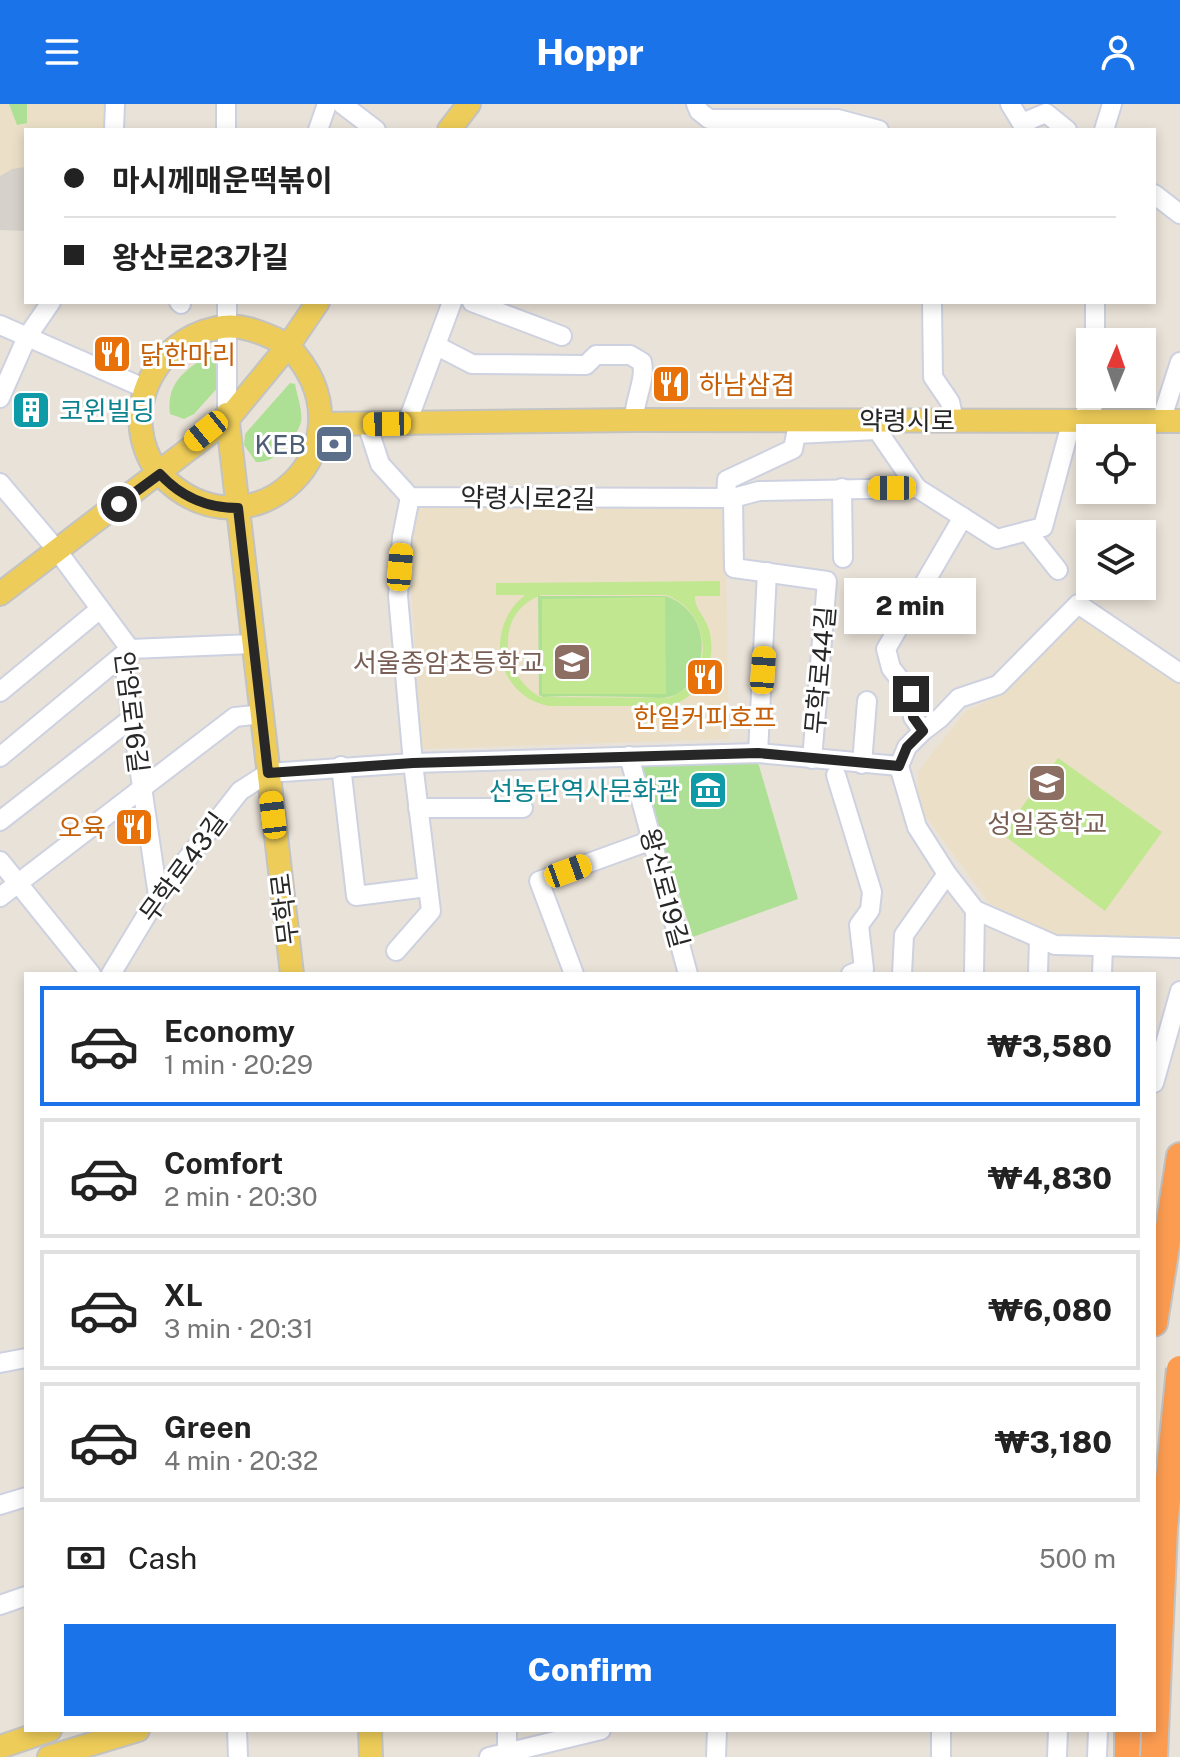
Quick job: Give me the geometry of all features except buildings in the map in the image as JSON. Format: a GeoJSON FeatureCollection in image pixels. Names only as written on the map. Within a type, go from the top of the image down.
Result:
{"type":"FeatureCollection","features":[{"type":"Feature","properties":{"kind":"highway"},"geometry":{"type":"LineString","coordinates":[[1156,1310],[1180,1156]]}},
{"type":"Feature","properties":{"kind":"highway"},"geometry":{"type":"LineString","coordinates":[[1156,1711],[1164,1528],[1180,1369]]}},
{"type":"Feature","properties":{"kind":"highway"},"geometry":{"type":"LineString","coordinates":[[1128,1732],[1128,1757]]}},
{"type":"Feature","properties":{"kind":"highway"},"geometry":{"type":"LineString","coordinates":[[1154,1757],[1155,1732]]}},
{"type":"Feature","properties":{"kind":"main road"},"geometry":{"type":"LineString","coordinates":[[451,128],[469,104]]}},
{"type":"Feature","properties":{"kind":"main road"},"geometry":{"type":"LineString","coordinates":[[0,594],[140,489],[227,417],[316,304]]}},
{"type":"Feature","properties":{"kind":"main road"},"geometry":{"type":"LineString","coordinates":[[227,327],[289,339],[308,369],[321,404],[321,424],[313,456],[299,477],[272,498],[238,508],[205,504],[180,492],[158,472],[141,435],[144,388],[162,358],[193,335],[227,327]]}},
{"type":"Feature","properties":{"kind":"main road","name":"무학로"},"geometry":{"type":"LineString","coordinates":[[227,417],[292,972]]}},
{"type":"Feature","properties":{"kind":"main road","name":"약령시로"},"geometry":{"type":"LineString","coordinates":[[321,424],[634,420],[874,425],[954,420],[1171,421]]}},
{"type":"Feature","properties":{"kind":"main road"},"geometry":{"type":"LineString","coordinates":[[1156,1552],[1180,1553]]}},
{"type":"Feature","properties":{"kind":"main road"},"geometry":{"type":"LineString","coordinates":[[1156,1573],[1180,1574]]}},
{"type":"Feature","properties":{"kind":"main road"},"geometry":{"type":"LineString","coordinates":[[1,1744],[43,1732]]}},
{"type":"Feature","properties":{"kind":"main road"},"geometry":{"type":"LineString","coordinates":[[49,1757],[131,1732]]}},
{"type":"Feature","properties":{"kind":"main road"},"geometry":{"type":"LineString","coordinates":[[370,1732],[371,1757]]}},
{"type":"Feature","properties":{"kind":"street"},"geometry":{"type":"LineString","coordinates":[[114,128],[115,104]]}},
{"type":"Feature","properties":{"kind":"street"},"geometry":{"type":"LineString","coordinates":[[226,104],[226,128]]}},
{"type":"Feature","properties":{"kind":"street"},"geometry":{"type":"LineString","coordinates":[[319,128],[327,104]]}},
{"type":"Feature","properties":{"kind":"street"},"geometry":{"type":"LineString","coordinates":[[342,104],[373,128]]}},
{"type":"Feature","properties":{"kind":"street"},"geometry":{"type":"LineString","coordinates":[[696,104],[709,119],[810,111],[872,128]]}},
{"type":"Feature","properties":{"kind":"street"},"geometry":{"type":"LineString","coordinates":[[1010,104],[1024,127],[1046,113],[1065,128]]}},
{"type":"Feature","properties":{"kind":"street"},"geometry":{"type":"LineString","coordinates":[[1105,128],[1112,104]]}},
{"type":"Feature","properties":{"kind":"street"},"geometry":{"type":"LineString","coordinates":[[1156,196],[1180,214]]}},
{"type":"Feature","properties":{"kind":"street"},"geometry":{"type":"LineString","coordinates":[[0,398],[27,337],[50,304]]}},
{"type":"Feature","properties":{"kind":"street"},"geometry":{"type":"LineString","coordinates":[[227,304],[227,417]]}},
{"type":"Feature","properties":{"kind":"street"},"geometry":{"type":"LineString","coordinates":[[407,423],[451,304]]}},
{"type":"Feature","properties":{"kind":"street"},"geometry":{"type":"LineString","coordinates":[[477,304],[562,336]]}},
{"type":"Feature","properties":{"kind":"street"},"geometry":{"type":"LineString","coordinates":[[932,304],[933,377],[950,402],[954,420]]}},
{"type":"Feature","properties":{"kind":"street"},"geometry":{"type":"LineString","coordinates":[[1095,304],[1095,328]]}},
{"type":"Feature","properties":{"kind":"street"},"geometry":{"type":"LineString","coordinates":[[0,325],[144,388]]}},
{"type":"Feature","properties":{"kind":"street"},"geometry":{"type":"LineString","coordinates":[[437,346],[472,364],[586,365],[596,355],[630,355],[642,362],[645,373],[634,405],[634,420]]}},
{"type":"Feature","properties":{"kind":"street"},"geometry":{"type":"LineString","coordinates":[[1171,421],[1180,362]]}},
{"type":"Feature","properties":{"kind":"street"},"geometry":{"type":"LineString","coordinates":[[874,425],[917,488],[997,539],[1043,527],[1075,421],[1090,408]]}},
{"type":"Feature","properties":{"kind":"street"},"geometry":{"type":"LineString","coordinates":[[367,424],[380,464],[410,497],[402,537],[398,596],[413,763],[431,911],[396,951]]}},
{"type":"Feature","properties":{"kind":"street","name":"약령시로"},"geometry":{"type":"LineString","coordinates":[[730,498],[727,480],[793,449],[796,434],[874,425]]}},
{"type":"Feature","properties":{"kind":"street","name":"안암로16길"},"geometry":{"type":"LineString","coordinates":[[0,483],[56,549],[130,649],[125,671],[158,896]]}},
{"type":"Feature","properties":{"kind":"street"},"geometry":{"type":"LineString","coordinates":[[842,488],[843,558]]}},
{"type":"Feature","properties":{"kind":"street","name":"약령시로2길"},"geometry":{"type":"LineString","coordinates":[[410,497],[730,498],[759,491],[917,488]]}},
{"type":"Feature","properties":{"kind":"street"},"geometry":{"type":"LineString","coordinates":[[730,498],[734,568],[767,572],[758,753]]}},
{"type":"Feature","properties":{"kind":"street"},"geometry":{"type":"LineString","coordinates":[[923,731],[913,717],[911,694],[891,668],[886,649],[963,517]]}},
{"type":"Feature","properties":{"kind":"street"},"geometry":{"type":"LineString","coordinates":[[1027,531],[1058,570]]}},
{"type":"Feature","properties":{"kind":"street","name":"무학로44길"},"geometry":{"type":"LineString","coordinates":[[767,572],[827,581],[812,759]]}},
{"type":"Feature","properties":{"kind":"street"},"geometry":{"type":"LineString","coordinates":[[1180,673],[1078,604],[998,685],[959,698],[907,747],[899,766],[917,827],[975,910],[1055,945],[1180,948]]}},
{"type":"Feature","properties":{"kind":"street"},"geometry":{"type":"LineString","coordinates":[[0,692],[100,609]]}},
{"type":"Feature","properties":{"kind":"street"},"geometry":{"type":"LineString","coordinates":[[0,757],[130,649],[253,644]]}},
{"type":"Feature","properties":{"kind":"street","name":"무학로44길"},"geometry":{"type":"LineString","coordinates":[[862,764],[867,701]]}},
{"type":"Feature","properties":{"kind":"street"},"geometry":{"type":"LineString","coordinates":[[0,897],[235,717],[263,714]]}},
{"type":"Feature","properties":{"kind":"street"},"geometry":{"type":"LineString","coordinates":[[0,821],[132,718]]}},
{"type":"Feature","properties":{"kind":"street","name":"무학로44길"},"geometry":{"type":"LineString","coordinates":[[268,773],[413,763],[758,753],[899,766]]}},
{"type":"Feature","properties":{"kind":"street","name":"왕산로19길"},"geometry":{"type":"LineString","coordinates":[[629,756],[687,972]]}},
{"type":"Feature","properties":{"kind":"street"},"geometry":{"type":"LineString","coordinates":[[341,766],[356,896],[427,887]]}},
{"type":"Feature","properties":{"kind":"street","name":"무학로43길"},"geometry":{"type":"LineString","coordinates":[[112,972],[158,896],[240,791],[268,773]]}},
{"type":"Feature","properties":{"kind":"street"},"geometry":{"type":"LineString","coordinates":[[836,775],[872,892],[870,910],[859,925],[864,969],[856,972]]}},
{"type":"Feature","properties":{"kind":"street"},"geometry":{"type":"LineString","coordinates":[[418,808],[523,808]]}},
{"type":"Feature","properties":{"kind":"street"},"geometry":{"type":"LineString","coordinates":[[573,972],[539,881],[652,840]]}},
{"type":"Feature","properties":{"kind":"street"},"geometry":{"type":"LineString","coordinates":[[0,861],[89,972]]}},
{"type":"Feature","properties":{"kind":"street"},"geometry":{"type":"LineString","coordinates":[[902,972],[904,935],[947,874]]}},
{"type":"Feature","properties":{"kind":"street"},"geometry":{"type":"LineString","coordinates":[[974,972],[975,910]]}},
{"type":"Feature","properties":{"kind":"street"},"geometry":{"type":"LineString","coordinates":[[1038,972],[1039,938]]}},
{"type":"Feature","properties":{"kind":"street"},"geometry":{"type":"LineString","coordinates":[[1102,972],[1103,946]]}},
{"type":"Feature","properties":{"kind":"street"},"geometry":{"type":"LineString","coordinates":[[1156,1071],[1164,1021],[1180,991]]}},
{"type":"Feature","properties":{"kind":"street"},"geometry":{"type":"LineString","coordinates":[[0,1363],[24,1358]]}},
{"type":"Feature","properties":{"kind":"street"},"geometry":{"type":"LineString","coordinates":[[0,1505],[24,1498]]}},
{"type":"Feature","properties":{"kind":"street"},"geometry":{"type":"LineString","coordinates":[[0,1605],[24,1597]]}},
{"type":"Feature","properties":{"kind":"street"},"geometry":{"type":"LineString","coordinates":[[237,1732],[238,1757]]}},
{"type":"Feature","properties":{"kind":"street"},"geometry":{"type":"LineString","coordinates":[[506,1732],[500,1755],[593,1732]]}},
{"type":"Feature","properties":{"kind":"street"},"geometry":{"type":"LineString","coordinates":[[716,1757],[717,1732]]}},
{"type":"Feature","properties":{"kind":"street"},"geometry":{"type":"LineString","coordinates":[[941,1732],[941,1757]]}},
{"type":"Feature","properties":{"kind":"street"},"geometry":{"type":"LineString","coordinates":[[1057,1757],[1058,1732]]}},
{"type":"Feature","properties":{"kind":"street"},"geometry":{"type":"LineString","coordinates":[[1097,1757],[1098,1732]]}},
{"type":"Feature","properties":{"kind":"shaded area"},"geometry":{"type":"Polygon","coordinates":[[[0,104],[109,104],[109,128],[24,128],[24,231],[0,230],[0,104]]]}},
{"type":"Feature","properties":{"kind":"shaded area"},"geometry":{"type":"Polygon","coordinates":[[[24,167],[24,231],[0,230],[0,176],[12,169],[24,167]]]}},
{"type":"Feature","properties":{"kind":"shaded area","name":"서울종암초등학교"},"geometry":{"type":"Polygon","coordinates":[[[413,501],[725,503],[729,739],[421,749],[411,584],[413,501]]]}},
{"type":"Feature","properties":{"kind":"shaded area"},"geometry":{"type":"Polygon","coordinates":[[[1080,616],[1180,684],[1180,936],[1061,936],[990,904],[916,804],[919,770],[966,711],[1007,691],[1080,616]]]}},
{"type":"Feature","properties":{"kind":"green space"},"geometry":{"type":"Polygon","coordinates":[[[9,104],[27,104],[27,123],[17,125],[9,104]]]}},
{"type":"Feature","properties":{"kind":"green space"},"geometry":{"type":"Polygon","coordinates":[[[212,352],[221,352],[221,384],[194,414],[184,419],[170,414],[171,392],[175,384],[212,352]]]}},
{"type":"Feature","properties":{"kind":"green space"},"geometry":{"type":"Polygon","coordinates":[[[290,383],[295,384],[301,408],[298,429],[290,443],[277,455],[256,462],[244,445],[245,434],[290,383]]]}},
{"type":"Feature","properties":{"kind":"green space"},"geometry":{"type":"Polygon","coordinates":[[[720,581],[720,596],[695,596],[711,642],[709,665],[690,695],[670,706],[548,706],[516,689],[507,674],[501,658],[500,641],[512,609],[525,595],[496,595],[496,583],[720,581]],[[541,595],[515,615],[509,629],[510,659],[517,674],[540,697],[669,698],[684,689],[695,676],[703,646],[693,616],[682,604],[666,595],[541,595]]]}},
{"type":"Feature","properties":{"kind":"green space"},"geometry":{"type":"Polygon","coordinates":[[[538,596],[666,596],[684,606],[697,623],[702,645],[696,673],[685,688],[669,697],[543,697],[539,695],[538,596]]]}},
{"type":"Feature","properties":{"kind":"green space"},"geometry":{"type":"Polygon","coordinates":[[[665,597],[666,694],[542,694],[542,599],[665,597]]]}},
{"type":"Feature","properties":{"kind":"green space"},"geometry":{"type":"Polygon","coordinates":[[[1058,758],[1162,832],[1105,911],[1002,834],[1058,758]]]}},
{"type":"Feature","properties":{"kind":"green space"},"geometry":{"type":"Polygon","coordinates":[[[757,759],[798,899],[693,937],[639,762],[757,759]]]}},
{"type":"Feature","properties":{"kind":"pier"},"geometry":{"type":"Polygon","coordinates":[[[1180,1123],[1180,1574],[1174,1757],[1115,1757],[1117,1732],[1156,1732],[1156,1257],[1180,1123]]]}},
{"type":"Feature","properties":{"kind":"place","name":"닭한마리"},"geometry":{"type":"Point","coordinates":[112,354]}},
{"type":"Feature","properties":{"kind":"place","name":"하남삼겹"},"geometry":{"type":"Point","coordinates":[671,384]}},
{"type":"Feature","properties":{"kind":"place","name":"코윈빌딩"},"geometry":{"type":"Point","coordinates":[31,410]}},
{"type":"Feature","properties":{"kind":"place","name":"KEB"},"geometry":{"type":"Point","coordinates":[334,444]}},
{"type":"Feature","properties":{"kind":"place","name":"서울종암초등학교"},"geometry":{"type":"Point","coordinates":[572,662]}},
{"type":"Feature","properties":{"kind":"place","name":"한일커피호프"},"geometry":{"type":"Point","coordinates":[705,677]}},
{"type":"Feature","properties":{"kind":"place","name":"성일중학교"},"geometry":{"type":"Point","coordinates":[1047,783]}},
{"type":"Feature","properties":{"kind":"place","name":"선농단역사문화관"},"geometry":{"type":"Point","coordinates":[708,790]}},
{"type":"Feature","properties":{"kind":"place","name":"오육"},"geometry":{"type":"Point","coordinates":[134,827]}},
{"type":"Feature","properties":{"kind":"route"},"geometry":{"type":"LineString","coordinates":[[119,504],[160,474],[180,492],[205,504],[238,508],[268,773],[413,763],[758,753],[899,766],[907,747],[923,731],[913,717],[911,694]]}}]}
